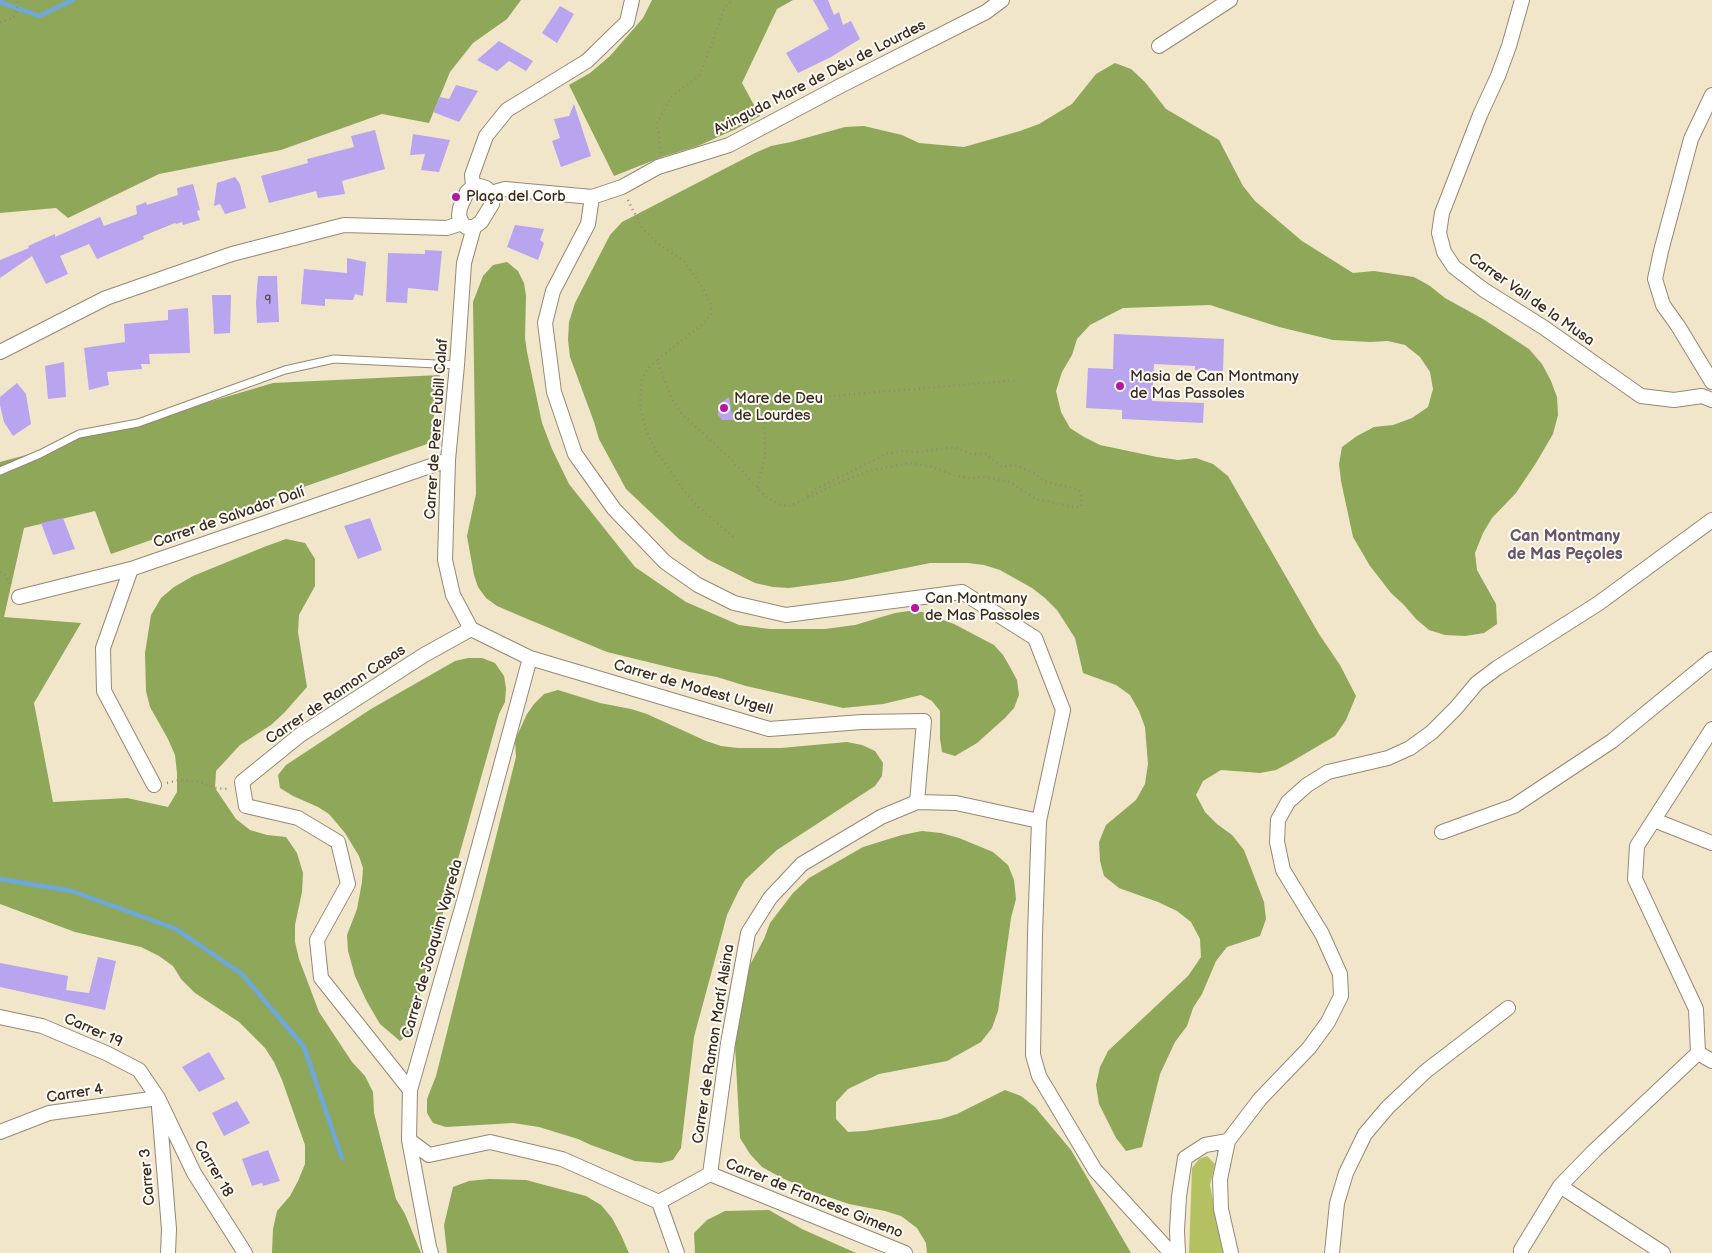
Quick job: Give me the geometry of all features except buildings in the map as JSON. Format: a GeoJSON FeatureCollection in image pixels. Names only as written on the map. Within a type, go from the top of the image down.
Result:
{"type":"FeatureCollection","features":[{"type":"Feature","properties":{"kind":"street"},"geometry":{"type":"LineString","coordinates":[[473,187],[472,175],[486,136],[507,110],[587,62],[627,22],[632,0]]}},
{"type":"Feature","properties":{"kind":"street","name":"Avinguda Mare de Déu de Lourdes"},"geometry":{"type":"LineString","coordinates":[[491,192],[505,189],[592,197],[622,187],[663,166],[729,145],[986,12],[1002,0]]}},
{"type":"Feature","properties":{"kind":"street"},"geometry":{"type":"LineString","coordinates":[[1159,46],[1230,0]]}},
{"type":"Feature","properties":{"kind":"street","name":"Carrer Vall de la Musa"},"geometry":{"type":"LineString","coordinates":[[1522,0],[1498,76],[1480,114],[1442,212],[1439,233],[1444,252],[1454,267],[1484,290],[1543,327],[1641,396],[1674,400],[1702,396],[1712,400]]}},
{"type":"Feature","properties":{"kind":"street"},"geometry":{"type":"LineString","coordinates":[[1712,95],[1691,139],[1660,251],[1655,279],[1663,305],[1712,382]]}},
{"type":"Feature","properties":{"kind":"street"},"geometry":{"type":"LineString","coordinates":[[0,352],[106,298],[232,254],[344,224],[448,228],[468,225],[481,222],[488,214],[493,198],[491,192],[486,188],[480,186],[473,187],[467,192],[460,208],[459,216],[468,225]]}},
{"type":"Feature","properties":{"kind":"street"},"geometry":{"type":"LineString","coordinates":[[592,197],[588,224],[553,291],[545,323],[554,392],[575,454],[614,509],[665,562],[698,586],[734,603],[786,615],[962,592],[1035,638],[1063,710],[1040,821],[1034,934],[1033,1055],[1039,1076],[1095,1170],[1171,1253]]}},
{"type":"Feature","properties":{"kind":"street","name":"Carrer de Pere Pubill Calaf"},"geometry":{"type":"LineString","coordinates":[[468,225],[448,460],[445,560],[453,595],[472,629]]}},
{"type":"Feature","properties":{"kind":"street","name":"Carrer de Salvador Dalí"},"geometry":{"type":"LineString","coordinates":[[19,597],[131,568],[448,460]]}},
{"type":"Feature","properties":{"kind":"street"},"geometry":{"type":"LineString","coordinates":[[1231,1253],[1221,1209],[1220,1179],[1228,1141],[1260,1099],[1309,1048],[1328,1022],[1341,996],[1340,974],[1322,934],[1283,870],[1277,842],[1278,820],[1288,802],[1307,785],[1328,772],[1388,758],[1410,748],[1444,720],[1477,683],[1497,668],[1599,603],[1712,520]]}},
{"type":"Feature","properties":{"kind":"street"},"geometry":{"type":"LineString","coordinates":[[131,568],[103,648],[104,691],[154,785]]}},
{"type":"Feature","properties":{"kind":"street","name":"Carrer de Modest Urgell"},"geometry":{"type":"LineString","coordinates":[[472,629],[530,658],[769,729],[862,722],[924,721],[916,802]]}},
{"type":"Feature","properties":{"kind":"street","name":"Carrer de Ramon Casas"},"geometry":{"type":"LineString","coordinates":[[244,790],[242,782],[300,735],[424,655],[472,629]]}},
{"type":"Feature","properties":{"kind":"street","name":"Carrer de Joaquim Vayreda"},"geometry":{"type":"LineString","coordinates":[[432,1253],[429,1247],[409,1140],[410,1090],[530,658]]}},
{"type":"Feature","properties":{"kind":"street"},"geometry":{"type":"LineString","coordinates":[[1442,832],[1514,806],[1612,741],[1712,659]]}},
{"type":"Feature","properties":{"kind":"street"},"geometry":{"type":"LineString","coordinates":[[1521,1253],[1521,1250],[1560,1186],[1698,1053],[1696,1009],[1635,879],[1637,846],[1712,729]]}},
{"type":"Feature","properties":{"kind":"street"},"geometry":{"type":"LineString","coordinates":[[244,790],[246,806],[298,818],[338,842],[348,884],[316,940],[321,978],[410,1090]]}},
{"type":"Feature","properties":{"kind":"street","name":"Carrer de Ramon Martí Alsina"},"geometry":{"type":"LineString","coordinates":[[710,1174],[728,1044],[748,933],[770,898],[802,864],[881,817],[916,802],[956,803],[1040,821]]}},
{"type":"Feature","properties":{"kind":"street"},"geometry":{"type":"LineString","coordinates":[[1654,820],[1712,843]]}},
{"type":"Feature","properties":{"kind":"street"},"geometry":{"type":"LineString","coordinates":[[1332,1253],[1337,1203],[1346,1173],[1365,1134],[1388,1107],[1426,1071],[1508,1008]]}},
{"type":"Feature","properties":{"kind":"street","name":"Carrer 19"},"geometry":{"type":"LineString","coordinates":[[0,1017],[42,1026],[106,1053],[139,1070],[158,1098]]}},
{"type":"Feature","properties":{"kind":"street"},"geometry":{"type":"LineString","coordinates":[[1698,1053],[1712,1061]]}},
{"type":"Feature","properties":{"kind":"street","name":"Carrer 4"},"geometry":{"type":"LineString","coordinates":[[0,1132],[49,1113],[158,1098]]}},
{"type":"Feature","properties":{"kind":"street","name":"Carrer 3"},"geometry":{"type":"LineString","coordinates":[[158,1098],[169,1229],[168,1253]]}},
{"type":"Feature","properties":{"kind":"street","name":"Carrer 18"},"geometry":{"type":"LineString","coordinates":[[158,1098],[194,1173],[245,1253]]}},
{"type":"Feature","properties":{"kind":"street"},"geometry":{"type":"LineString","coordinates":[[409,1140],[429,1155],[490,1142],[562,1159],[659,1202],[676,1253]]}},
{"type":"Feature","properties":{"kind":"street"},"geometry":{"type":"LineString","coordinates":[[1178,1253],[1179,1196],[1185,1158],[1205,1145],[1228,1141]]}},
{"type":"Feature","properties":{"kind":"street","name":"Carrer de Francesc Gimeno"},"geometry":{"type":"LineString","coordinates":[[659,1202],[710,1174],[905,1253]]}},
{"type":"Feature","properties":{"kind":"street"},"geometry":{"type":"LineString","coordinates":[[1560,1186],[1663,1253]]}},
{"type":"Feature","properties":{"kind":"lane"},"geometry":{"type":"LineString","coordinates":[[0,471],[40,454],[79,434],[138,423],[285,370],[334,359],[457,365]]}},
{"type":"Feature","properties":{"kind":"path"},"geometry":{"type":"LineString","coordinates":[[0,22],[13,18],[17,11],[18,0]]}},
{"type":"Feature","properties":{"kind":"path"},"geometry":{"type":"LineString","coordinates":[[663,166],[657,123],[671,97],[700,75],[725,7],[733,0]]}},
{"type":"Feature","properties":{"kind":"path"},"geometry":{"type":"LineString","coordinates":[[622,187],[642,228],[656,242],[684,261],[703,288],[711,305],[711,314],[704,323],[647,369],[642,380],[640,407],[646,430],[657,453],[681,487],[697,506],[735,538]]}},
{"type":"Feature","properties":{"kind":"path"},"geometry":{"type":"LineString","coordinates":[[657,360],[671,398],[680,412],[732,460],[766,497],[782,505],[790,506],[806,497],[869,472],[908,463],[933,467],[952,476],[984,477],[1010,482],[1036,499],[1073,507],[1081,507],[1082,497],[1079,490],[1044,481],[1033,472],[1015,465],[1002,467],[986,454],[972,454],[954,447],[886,454],[814,490],[806,497]]}},
{"type":"Feature","properties":{"kind":"path"},"geometry":{"type":"LineString","coordinates":[[735,408],[764,402],[1018,380]]}},
{"type":"Feature","properties":{"kind":"path"},"geometry":{"type":"LineString","coordinates":[[758,488],[765,455],[764,402]]}},
{"type":"Feature","properties":{"kind":"path"},"geometry":{"type":"LineString","coordinates":[[154,785],[180,780],[200,782],[215,788],[244,790]]}},
{"type":"Feature","properties":{"kind":"green space"},"geometry":{"type":"Polygon","coordinates":[[[0,0],[521,0],[507,19],[473,43],[450,72],[429,123],[382,114],[281,150],[159,174],[68,218],[56,208],[0,213],[0,0]]]}},
{"type":"Feature","properties":{"kind":"green space"},"geometry":{"type":"Polygon","coordinates":[[[652,0],[793,0],[777,9],[742,83],[760,116],[698,146],[662,157],[614,176],[569,85],[590,73],[610,56],[643,18],[652,0]]]}},
{"type":"Feature","properties":{"kind":"green space"},"geometry":{"type":"Polygon","coordinates":[[[1115,63],[1131,69],[1145,82],[1166,109],[1219,140],[1243,186],[1255,201],[1302,241],[1353,273],[1374,271],[1414,277],[1529,349],[1542,364],[1551,381],[1557,397],[1558,415],[1553,434],[1536,463],[1516,493],[1492,518],[1483,533],[1475,553],[1477,570],[1496,604],[1497,624],[1484,633],[1465,636],[1445,635],[1429,630],[1416,619],[1391,593],[1370,566],[1353,537],[1339,464],[1342,447],[1357,436],[1374,427],[1393,425],[1412,418],[1428,407],[1433,389],[1430,372],[1420,357],[1405,345],[1388,341],[1333,340],[1279,327],[1210,305],[1123,308],[1090,325],[1077,339],[1072,355],[1062,372],[1056,391],[1061,412],[1070,428],[1100,445],[1178,460],[1196,458],[1213,464],[1228,476],[1319,634],[1340,665],[1356,696],[1346,720],[1335,736],[1291,762],[1276,770],[1260,773],[1221,770],[1203,781],[1196,795],[1205,812],[1232,835],[1244,850],[1264,902],[1266,919],[1260,936],[1227,947],[1216,961],[1202,994],[1193,1008],[1187,1026],[1175,1042],[1160,1074],[1142,1147],[1126,1151],[1116,1138],[1099,1104],[1096,1085],[1100,1067],[1108,1051],[1188,976],[1201,957],[1200,939],[1191,922],[1177,911],[1158,902],[1119,888],[1104,876],[1100,861],[1099,842],[1106,825],[1136,800],[1145,784],[1148,764],[1145,727],[1130,695],[1116,685],[1083,673],[1075,638],[1057,610],[1032,588],[1000,570],[968,563],[930,563],[842,581],[789,588],[755,583],[707,559],[679,539],[626,489],[599,439],[570,357],[568,340],[569,322],[575,303],[610,235],[622,222],[755,153],[771,146],[845,127],[864,126],[902,135],[919,143],[964,147],[1039,124],[1072,104],[1096,74],[1115,63]]]}},
{"type":"Feature","properties":{"kind":"green space"},"geometry":{"type":"Polygon","coordinates":[[[507,262],[518,271],[524,283],[527,352],[542,423],[552,449],[569,484],[635,567],[686,602],[739,625],[770,629],[825,629],[855,625],[895,613],[922,612],[954,624],[994,645],[1003,655],[1017,680],[1019,695],[1014,708],[977,743],[955,756],[942,752],[940,711],[932,701],[921,695],[883,704],[843,708],[607,652],[497,606],[486,598],[478,587],[474,575],[467,536],[476,494],[473,302],[483,276],[493,265],[507,262]]]}},
{"type":"Feature","properties":{"kind":"green space"},"geometry":{"type":"Polygon","coordinates":[[[440,375],[430,443],[111,554],[95,511],[24,528],[4,617],[81,623],[34,703],[53,802],[127,798],[168,807],[177,792],[175,755],[150,707],[146,691],[145,653],[151,615],[161,598],[174,587],[193,576],[286,539],[305,543],[315,559],[315,586],[299,615],[298,632],[307,687],[271,725],[240,745],[216,771],[215,788],[236,819],[250,830],[267,835],[286,837],[297,853],[303,873],[302,892],[295,925],[295,942],[299,959],[319,1012],[352,1062],[365,1076],[373,1092],[374,1113],[396,1199],[405,1214],[421,1253],[272,1253],[273,1229],[277,1211],[290,1196],[298,1181],[305,1164],[305,1145],[282,1080],[265,1048],[239,1022],[195,993],[181,979],[173,966],[159,956],[141,947],[75,932],[0,904],[0,462],[60,446],[79,434],[138,423],[273,383],[440,375]]]}},
{"type":"Feature","properties":{"kind":"green space"},"geometry":{"type":"Polygon","coordinates":[[[468,658],[482,658],[495,663],[504,676],[506,688],[505,702],[499,714],[410,1033],[400,1041],[380,1024],[366,1000],[355,976],[348,951],[347,935],[357,909],[362,882],[363,868],[359,856],[345,833],[329,814],[280,788],[278,775],[286,765],[371,709],[455,661],[468,658]]]}},
{"type":"Feature","properties":{"kind":"green space"},"geometry":{"type":"Polygon","coordinates":[[[558,690],[600,703],[647,714],[721,746],[781,748],[847,742],[862,745],[875,751],[883,763],[882,776],[875,786],[777,850],[745,880],[738,892],[727,915],[694,1037],[681,1148],[673,1160],[661,1163],[635,1161],[578,1139],[539,1127],[513,1123],[446,1127],[433,1123],[427,1113],[427,1099],[436,1076],[516,757],[515,740],[527,714],[534,704],[544,694],[558,690]]]}},
{"type":"Feature","properties":{"kind":"green space"},"geometry":{"type":"Polygon","coordinates":[[[922,831],[941,833],[959,838],[993,852],[1008,865],[1014,880],[1016,899],[1011,918],[998,1011],[992,1028],[981,1042],[947,1061],[879,1074],[848,1089],[836,1102],[836,1119],[848,1132],[865,1131],[941,1119],[957,1114],[1005,1090],[1021,1096],[1035,1107],[1071,1150],[1131,1253],[927,1253],[926,1243],[917,1228],[901,1216],[849,1204],[811,1191],[780,1177],[762,1167],[750,1154],[740,1138],[733,1009],[745,974],[764,939],[770,923],[793,893],[809,878],[863,847],[922,831]]]}},
{"type":"Feature","properties":{"kind":"green space"},"geometry":{"type":"Polygon","coordinates":[[[1207,1156],[1215,1164],[1210,1185],[1223,1253],[1189,1253],[1192,1168],[1199,1159],[1207,1156]]]}},
{"type":"Feature","properties":{"kind":"green space"},"geometry":{"type":"Polygon","coordinates":[[[489,1179],[526,1180],[586,1196],[601,1205],[612,1218],[629,1253],[447,1253],[444,1225],[453,1187],[469,1181],[489,1179]]]}},
{"type":"Feature","properties":{"kind":"green space"},"geometry":{"type":"Polygon","coordinates":[[[769,1210],[802,1229],[856,1253],[695,1253],[694,1233],[707,1220],[725,1211],[769,1210]]]}},
{"type":"Feature","properties":{"kind":"waterway"},"geometry":{"type":"LineString","coordinates":[[0,2],[39,16],[73,0]]}},
{"type":"Feature","properties":{"kind":"waterway"},"geometry":{"type":"LineString","coordinates":[[0,879],[72,891],[176,929],[242,974],[304,1047],[342,1158]]}},
{"type":"Feature","properties":{"kind":"place","name":"Plaça del Corb"},"geometry":{"type":"Point","coordinates":[456,197]}},
{"type":"Feature","properties":{"kind":"place","name":"Masia de Can Montmany de Mas Passoles"},"geometry":{"type":"Point","coordinates":[1120,386]}},
{"type":"Feature","properties":{"kind":"place","name":"Mare de Deu de Lourdes"},"geometry":{"type":"Point","coordinates":[724,408]}},
{"type":"Feature","properties":{"kind":"place","name":"Can Montmany de Mas Passoles"},"geometry":{"type":"Point","coordinates":[915,608]}},
{"type":"Feature","properties":{"kind":"district","name":"Can Montmany de Mas Peçoles"},"geometry":{"type":"Point","coordinates":[1565,546]}}]}
